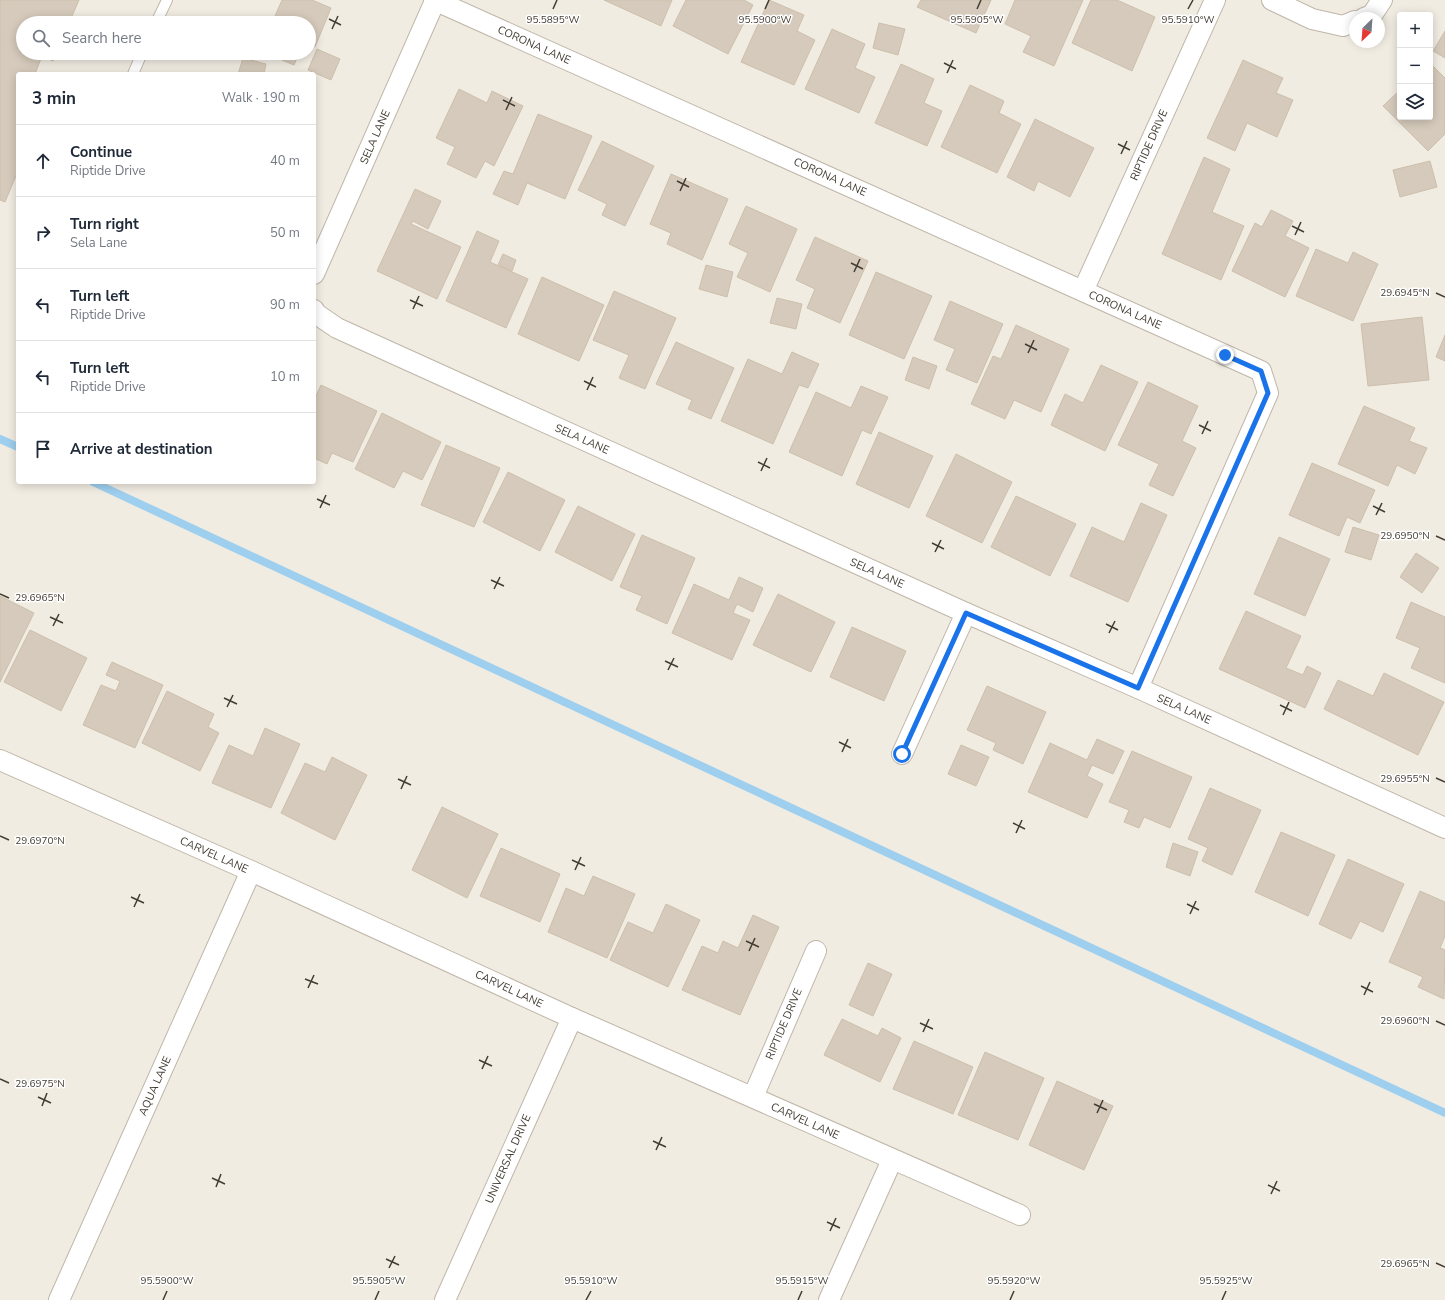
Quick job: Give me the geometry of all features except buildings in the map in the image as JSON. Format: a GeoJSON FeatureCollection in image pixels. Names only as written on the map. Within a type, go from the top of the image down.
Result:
{"type":"FeatureCollection","features":[{"type":"Feature","properties":{"kind":"street","name":"CORONA LANE"},"geometry":{"type":"LineString","coordinates":[[435,0],[1261,371],[1268,393],[1138,688]]}},
{"type":"Feature","properties":{"kind":"street","name":"SELA LANE"},"geometry":{"type":"LineString","coordinates":[[316,269],[435,0]]}},
{"type":"Feature","properties":{"kind":"street","name":"RIPTIDE DRIVE"},"geometry":{"type":"LineString","coordinates":[[1082,291],[1214,0]]}},
{"type":"Feature","properties":{"kind":"street"},"geometry":{"type":"LineString","coordinates":[[1272,0],[1312,19],[1343,26],[1349,24]]}},
{"type":"Feature","properties":{"kind":"street"},"geometry":{"type":"LineString","coordinates":[[1374,12],[1382,0]]}},
{"type":"Feature","properties":{"kind":"street","name":"SELA LANE"},"geometry":{"type":"LineString","coordinates":[[316,314],[337,328],[966,613],[1138,688],[1445,828]]}},
{"type":"Feature","properties":{"kind":"street"},"geometry":{"type":"LineString","coordinates":[[902,754],[966,613]]}},
{"type":"Feature","properties":{"kind":"street","name":"CARVEL LANE"},"geometry":{"type":"LineString","coordinates":[[0,760],[251,871],[572,1018],[1020,1215]]}},
{"type":"Feature","properties":{"kind":"street","name":"AQUA LANE"},"geometry":{"type":"LineString","coordinates":[[59,1300],[251,871]]}},
{"type":"Feature","properties":{"kind":"street","name":"RIPTIDE DRIVE"},"geometry":{"type":"LineString","coordinates":[[752,1097],[816,951]]}},
{"type":"Feature","properties":{"kind":"street","name":"UNIVERSAL DRIVE"},"geometry":{"type":"LineString","coordinates":[[445,1300],[572,1018]]}},
{"type":"Feature","properties":{"kind":"street"},"geometry":{"type":"LineString","coordinates":[[829,1300],[892,1160]]}},
{"type":"Feature","properties":{"kind":"lane"},"geometry":{"type":"LineString","coordinates":[[159,16],[167,0]]}},
{"type":"Feature","properties":{"kind":"lane"},"geometry":{"type":"LineString","coordinates":[[133,72],[139,60]]}},
{"type":"Feature","properties":{"kind":"waterway"},"geometry":{"type":"LineString","coordinates":[[0,439],[16,446]]}},
{"type":"Feature","properties":{"kind":"waterway"},"geometry":{"type":"LineString","coordinates":[[97,484],[1445,1113]]}},
{"type":"Feature","properties":{"kind":"route"},"geometry":{"type":"LineString","coordinates":[[902,754],[966,613],[1138,688],[1268,393],[1261,371],[1225,355]]}}]}
